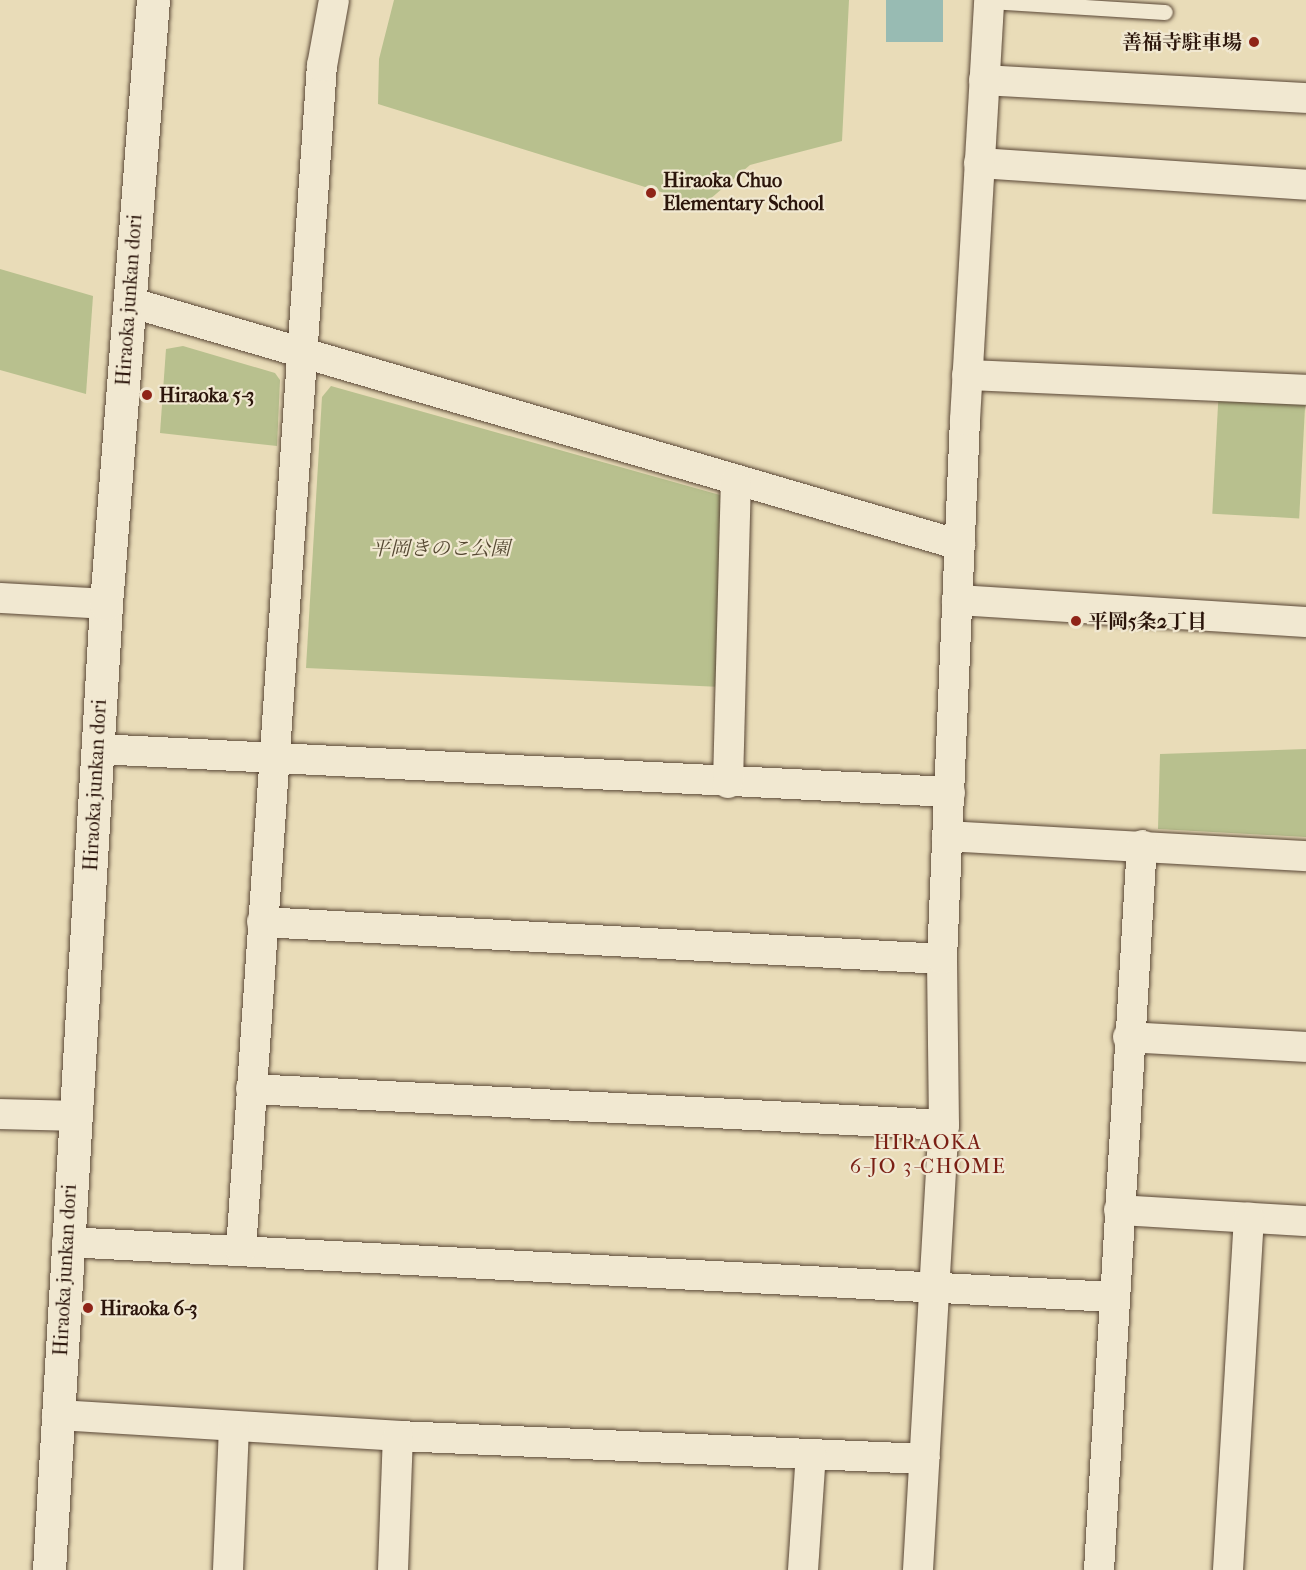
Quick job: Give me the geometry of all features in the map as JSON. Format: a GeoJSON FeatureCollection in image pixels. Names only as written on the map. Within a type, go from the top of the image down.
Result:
{"type":"FeatureCollection","features":[{"type":"Feature","properties":{"kind":"street","name":"Hiraoka junkan dori"},"geometry":{"type":"LineString","coordinates":[[49,1570],[106,604],[153,0]]}},
{"type":"Feature","properties":{"kind":"street"},"geometry":{"type":"LineString","coordinates":[[241,1250],[273,759],[305,352],[322,66],[334,0]]}},
{"type":"Feature","properties":{"kind":"street"},"geometry":{"type":"LineString","coordinates":[[918,1570],[937,1290],[945,1125],[942,959],[967,375],[988,0]]}},
{"type":"Feature","properties":{"kind":"street"},"geometry":{"type":"LineString","coordinates":[[984,80],[1306,98]]}},
{"type":"Feature","properties":{"kind":"street"},"geometry":{"type":"LineString","coordinates":[[979,163],[1306,185]]}},
{"type":"Feature","properties":{"kind":"street"},"geometry":{"type":"LineString","coordinates":[[129,303],[305,352],[736,481],[960,545]]}},
{"type":"Feature","properties":{"kind":"street"},"geometry":{"type":"LineString","coordinates":[[967,375],[1306,390]]}},
{"type":"Feature","properties":{"kind":"street"},"geometry":{"type":"LineString","coordinates":[[728,783],[736,481]]}},
{"type":"Feature","properties":{"kind":"street"},"geometry":{"type":"LineString","coordinates":[[0,598],[106,604]]}},
{"type":"Feature","properties":{"kind":"street"},"geometry":{"type":"LineString","coordinates":[[957,600],[1306,622]]}},
{"type":"Feature","properties":{"kind":"street"},"geometry":{"type":"LineString","coordinates":[[98,748],[728,783],[950,792]]}},
{"type":"Feature","properties":{"kind":"street"},"geometry":{"type":"LineString","coordinates":[[947,836],[1306,856]]}},
{"type":"Feature","properties":{"kind":"street"},"geometry":{"type":"LineString","coordinates":[[1099,1570],[1128,1036],[1142,846]]}},
{"type":"Feature","properties":{"kind":"street"},"geometry":{"type":"LineString","coordinates":[[262,922],[942,959]]}},
{"type":"Feature","properties":{"kind":"street"},"geometry":{"type":"LineString","coordinates":[[1128,1036],[1306,1047]]}},
{"type":"Feature","properties":{"kind":"street"},"geometry":{"type":"LineString","coordinates":[[251,1089],[945,1125]]}},
{"type":"Feature","properties":{"kind":"street"},"geometry":{"type":"LineString","coordinates":[[0,1114],[75,1116]]}},
{"type":"Feature","properties":{"kind":"street"},"geometry":{"type":"LineString","coordinates":[[1119,1210],[1306,1221]]}},
{"type":"Feature","properties":{"kind":"street"},"geometry":{"type":"LineString","coordinates":[[1228,1570],[1249,1218]]}},
{"type":"Feature","properties":{"kind":"street"},"geometry":{"type":"LineString","coordinates":[[67,1242],[937,1290],[1114,1297]]}},
{"type":"Feature","properties":{"kind":"street"},"geometry":{"type":"LineString","coordinates":[[57,1415],[398,1436],[924,1459]]}},
{"type":"Feature","properties":{"kind":"street"},"geometry":{"type":"LineString","coordinates":[[228,1570],[234,1427]]}},
{"type":"Feature","properties":{"kind":"street"},"geometry":{"type":"LineString","coordinates":[[393,1570],[398,1436]]}},
{"type":"Feature","properties":{"kind":"street"},"geometry":{"type":"LineString","coordinates":[[803,1570],[811,1454]]}},
{"type":"Feature","properties":{"kind":"lane"},"geometry":{"type":"LineString","coordinates":[[988,0],[1165,12]]}},
{"type":"Feature","properties":{"kind":"green space"},"geometry":{"type":"Polygon","coordinates":[[[394,0],[849,0],[842,141],[750,165],[703,205],[378,104],[379,59],[394,0]]]}},
{"type":"Feature","properties":{"kind":"green space"},"geometry":{"type":"Polygon","coordinates":[[[0,269],[93,296],[86,394],[0,370],[0,269]]]}},
{"type":"Feature","properties":{"kind":"green space"},"geometry":{"type":"Polygon","coordinates":[[[183,346],[275,373],[280,380],[277,446],[160,433],[166,349],[183,346]]]}},
{"type":"Feature","properties":{"kind":"green space","name":"平岡きのこ公園"},"geometry":{"type":"Polygon","coordinates":[[[331,386],[720,495],[729,508],[721,687],[306,668],[322,397],[331,386]]]}},
{"type":"Feature","properties":{"kind":"green space"},"geometry":{"type":"Polygon","coordinates":[[[1219,386],[1306,391],[1299,518],[1212,514],[1219,386]]]}},
{"type":"Feature","properties":{"kind":"green space"},"geometry":{"type":"Polygon","coordinates":[[[1306,749],[1306,837],[1158,829],[1160,754],[1306,749]]]}},
{"type":"Feature","properties":{"kind":"water"},"geometry":{"type":"Polygon","coordinates":[[[886,0],[943,0],[943,42],[886,42],[886,0]]]}},
{"type":"Feature","properties":{"kind":"place","name":"善福寺駐車場"},"geometry":{"type":"Point","coordinates":[1254,42]}},
{"type":"Feature","properties":{"kind":"place","name":"Hiraoka Chuo Elementary School"},"geometry":{"type":"Point","coordinates":[651,193]}},
{"type":"Feature","properties":{"kind":"place","name":"Hiraoka 5-3"},"geometry":{"type":"Point","coordinates":[147,395]}},
{"type":"Feature","properties":{"kind":"place","name":"平岡5条2丁目"},"geometry":{"type":"Point","coordinates":[1076,621]}},
{"type":"Feature","properties":{"kind":"place","name":"Hiraoka 6-3"},"geometry":{"type":"Point","coordinates":[88,1308]}},
{"type":"Feature","properties":{"kind":"district","name":"HIRAOKA 6-JO 3-CHOME"},"geometry":{"type":"Point","coordinates":[928,1154]}}]}
